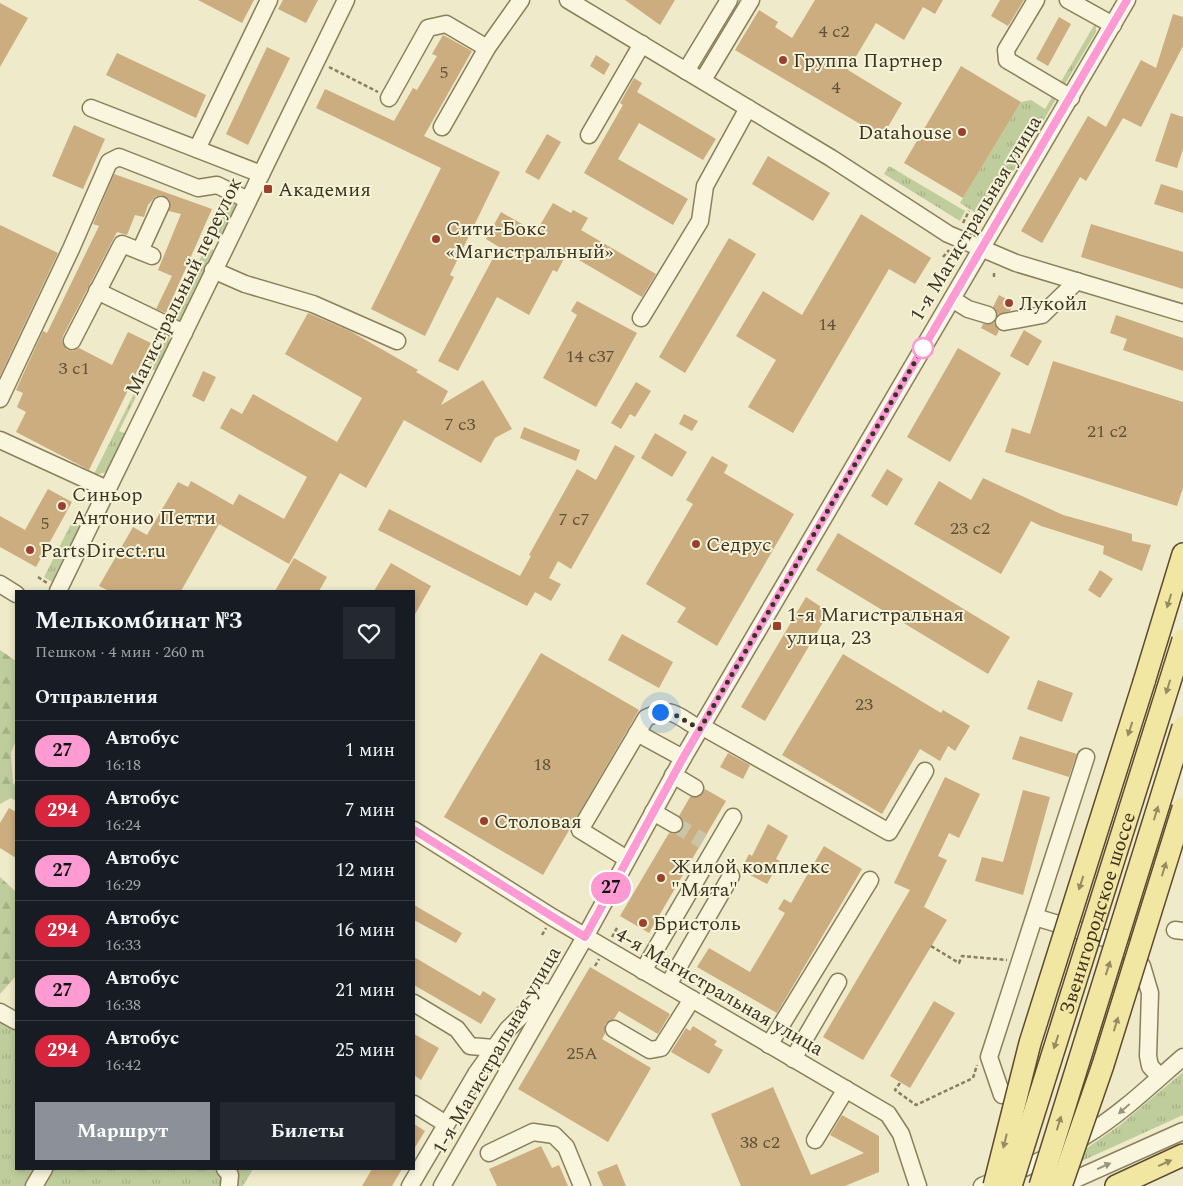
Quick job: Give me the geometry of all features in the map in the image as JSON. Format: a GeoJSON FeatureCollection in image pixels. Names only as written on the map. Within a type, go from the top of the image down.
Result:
{"type":"FeatureCollection","features":[{"type":"Feature","properties":{"kind":"main road"},"geometry":{"type":"LineString","coordinates":[[994,1186],[1030,1043],[1183,554]]}},
{"type":"Feature","properties":{"kind":"main road","name":"Звенигородское шоссе"},"geometry":{"type":"LineString","coordinates":[[1012,1186],[1183,640]]}},
{"type":"Feature","properties":{"kind":"main road","name":"Звенигородское шоссе"},"geometry":{"type":"LineString","coordinates":[[1040,1186],[1183,727]]}},
{"type":"Feature","properties":{"kind":"main road"},"geometry":{"type":"LineString","coordinates":[[1060,1186],[1103,1065],[1183,808]]}},
{"type":"Feature","properties":{"kind":"main road"},"geometry":{"type":"LineString","coordinates":[[1116,1186],[1183,1155]]}},
{"type":"Feature","properties":{"kind":"street"},"geometry":{"type":"LineString","coordinates":[[197,149],[270,0]]}},
{"type":"Feature","properties":{"kind":"street","name":"Магистральный переулок"},"geometry":{"type":"LineString","coordinates":[[54,588],[107,489],[346,0]]}},
{"type":"Feature","properties":{"kind":"street"},"geometry":{"type":"LineString","coordinates":[[442,127],[487,48],[521,0]]}},
{"type":"Feature","properties":{"kind":"street"},"geometry":{"type":"LineString","coordinates":[[568,0],[831,158],[924,220],[981,249],[1016,263],[1183,313]]}},
{"type":"Feature","properties":{"kind":"street"},"geometry":{"type":"LineString","coordinates":[[686,71],[729,0]]}},
{"type":"Feature","properties":{"kind":"street"},"geometry":{"type":"LineString","coordinates":[[703,80],[751,0]]}},
{"type":"Feature","properties":{"kind":"street"},"geometry":{"type":"LineString","coordinates":[[1036,0],[1006,50],[1007,60],[1071,98]]}},
{"type":"Feature","properties":{"kind":"street"},"geometry":{"type":"LineString","coordinates":[[1068,0],[1113,25]]}},
{"type":"Feature","properties":{"kind":"street","name":"1-я Магистральная улица"},"geometry":{"type":"LineString","coordinates":[[442,1186],[585,937],[673,775],[1127,0]]}},
{"type":"Feature","properties":{"kind":"street"},"geometry":{"type":"LineString","coordinates":[[383,95],[428,28],[446,24],[487,48]]}},
{"type":"Feature","properties":{"kind":"street"},"geometry":{"type":"LineString","coordinates":[[589,135],[642,44]]}},
{"type":"Feature","properties":{"kind":"street"},"geometry":{"type":"LineString","coordinates":[[92,108],[261,174]]}},
{"type":"Feature","properties":{"kind":"street"},"geometry":{"type":"LineString","coordinates":[[641,318],[700,221],[705,186],[748,108]]}},
{"type":"Feature","properties":{"kind":"street"},"geometry":{"type":"LineString","coordinates":[[0,399],[72,250],[109,162],[119,157],[198,188],[217,185],[248,200]]}},
{"type":"Feature","properties":{"kind":"street"},"geometry":{"type":"LineString","coordinates":[[72,341],[122,244],[146,253],[161,205]]}},
{"type":"Feature","properties":{"kind":"street"},"geometry":{"type":"LineString","coordinates":[[213,270],[245,284],[313,304],[397,341]]}},
{"type":"Feature","properties":{"kind":"street"},"geometry":{"type":"LineString","coordinates":[[1004,322],[1042,315],[1077,281]]}},
{"type":"Feature","properties":{"kind":"street"},"geometry":{"type":"LineString","coordinates":[[98,291],[184,333]]}},
{"type":"Feature","properties":{"kind":"street"},"geometry":{"type":"LineString","coordinates":[[952,299],[968,308],[988,315]]}},
{"type":"Feature","properties":{"kind":"street"},"geometry":{"type":"LineString","coordinates":[[0,440],[107,489]]}},
{"type":"Feature","properties":{"kind":"street"},"geometry":{"type":"LineString","coordinates":[[0,584],[15,593]]}},
{"type":"Feature","properties":{"kind":"street"},"geometry":{"type":"LineString","coordinates":[[627,858],[580,830],[646,718],[660,712],[668,711],[701,728],[889,832],[925,771]]}},
{"type":"Feature","properties":{"kind":"street"},"geometry":{"type":"LineString","coordinates":[[637,733],[683,758]]}},
{"type":"Feature","properties":{"kind":"street"},"geometry":{"type":"LineString","coordinates":[[1002,1095],[989,1057],[1086,757]]}},
{"type":"Feature","properties":{"kind":"street"},"geometry":{"type":"LineString","coordinates":[[673,775],[695,788]]}},
{"type":"Feature","properties":{"kind":"street"},"geometry":{"type":"LineString","coordinates":[[653,812],[674,824]]}},
{"type":"Feature","properties":{"kind":"street"},"geometry":{"type":"LineString","coordinates":[[642,971],[709,845],[733,817]]}},
{"type":"Feature","properties":{"kind":"street","name":"4-я Магистральная улица"},"geometry":{"type":"LineString","coordinates":[[415,831],[585,937],[880,1109],[894,1120],[901,1134],[912,1184]]}},
{"type":"Feature","properties":{"kind":"street"},"geometry":{"type":"LineString","coordinates":[[668,986],[731,876]]}},
{"type":"Feature","properties":{"kind":"street"},"geometry":{"type":"LineString","coordinates":[[769,1045],[870,880]]}},
{"type":"Feature","properties":{"kind":"street"},"geometry":{"type":"LineString","coordinates":[[1035,917],[1121,943],[1142,966],[1150,993],[1148,1056],[1150,1066],[1160,1077]]}},
{"type":"Feature","properties":{"kind":"street"},"geometry":{"type":"LineString","coordinates":[[410,1186],[494,1048],[508,1029],[561,979]]}},
{"type":"Feature","properties":{"kind":"street"},"geometry":{"type":"LineString","coordinates":[[792,1059],[838,982]]}},
{"type":"Feature","properties":{"kind":"street"},"geometry":{"type":"LineString","coordinates":[[614,1029],[650,1050],[662,1048],[692,999]]}},
{"type":"Feature","properties":{"kind":"street"},"geometry":{"type":"LineString","coordinates":[[415,1004],[457,1029],[470,1046],[494,1048]]}},
{"type":"Feature","properties":{"kind":"street"},"geometry":{"type":"LineString","coordinates":[[0,1012],[15,1020]]}},
{"type":"Feature","properties":{"kind":"street"},"geometry":{"type":"LineString","coordinates":[[982,1186],[1053,1155],[1085,1137],[1113,1118],[1183,1056]]}},
{"type":"Feature","properties":{"kind":"street"},"geometry":{"type":"LineString","coordinates":[[815,1140],[846,1089]]}},
{"type":"Feature","properties":{"kind":"street"},"geometry":{"type":"LineString","coordinates":[[415,1105],[446,1124]]}},
{"type":"Feature","properties":{"kind":"street"},"geometry":{"type":"LineString","coordinates":[[1060,1186],[1183,1131]]}},
{"type":"Feature","properties":{"kind":"street"},"geometry":{"type":"LineString","coordinates":[[489,1153],[533,1132],[554,1135],[566,1147],[582,1186]]}},
{"type":"Feature","properties":{"kind":"street"},"geometry":{"type":"LineString","coordinates":[[34,1186],[43,1170]]}},
{"type":"Feature","properties":{"kind":"street"},"geometry":{"type":"LineString","coordinates":[[226,1170],[230,1175],[229,1186]]}},
{"type":"Feature","properties":{"kind":"path"},"geometry":{"type":"LineString","coordinates":[[328,67],[383,95]]}},
{"type":"Feature","properties":{"kind":"path"},"geometry":{"type":"LineString","coordinates":[[964,223],[969,211]]}},
{"type":"Feature","properties":{"kind":"path"},"geometry":{"type":"LineString","coordinates":[[943,257],[948,250]]}},
{"type":"Feature","properties":{"kind":"path"},"geometry":{"type":"LineString","coordinates":[[994,274],[994,279]]}},
{"type":"Feature","properties":{"kind":"path"},"geometry":{"type":"LineString","coordinates":[[38,577],[54,588]]}},
{"type":"Feature","properties":{"kind":"path"},"geometry":{"type":"LineString","coordinates":[[542,935],[547,927]]}},
{"type":"Feature","properties":{"kind":"path"},"geometry":{"type":"LineString","coordinates":[[931,946],[959,963],[962,956],[1011,961]]}},
{"type":"Feature","properties":{"kind":"path"},"geometry":{"type":"LineString","coordinates":[[900,1082],[895,1090],[916,1105],[973,1078],[979,1060]]}},
{"type":"Feature","properties":{"kind":"green space"},"geometry":{"type":"Polygon","coordinates":[[[1096,22],[1096,32],[990,210],[982,214],[960,203],[1021,102],[1031,100],[1045,109],[1096,22]]]}},
{"type":"Feature","properties":{"kind":"green space"},"geometry":{"type":"Polygon","coordinates":[[[889,166],[965,211],[960,221],[884,174],[889,166]]]}},
{"type":"Feature","properties":{"kind":"green space"},"geometry":{"type":"Polygon","coordinates":[[[229,200],[239,205],[224,235],[214,230],[229,200]]]}},
{"type":"Feature","properties":{"kind":"green space"},"geometry":{"type":"Polygon","coordinates":[[[206,247],[216,251],[183,317],[177,322],[169,321],[206,247]]]}},
{"type":"Feature","properties":{"kind":"green space"},"geometry":{"type":"Polygon","coordinates":[[[166,329],[170,340],[165,356],[157,371],[150,369],[119,431],[126,434],[106,472],[93,476],[166,329]]]}},
{"type":"Feature","properties":{"kind":"green space"},"geometry":{"type":"Polygon","coordinates":[[[73,520],[80,525],[52,582],[44,577],[73,520]]]}},
{"type":"Feature","properties":{"kind":"green space"},"geometry":{"type":"Polygon","coordinates":[[[0,650],[15,660],[15,743],[11,753],[15,800],[11,798],[0,804],[0,650]]]}},
{"type":"Feature","properties":{"kind":"green space"},"geometry":{"type":"Polygon","coordinates":[[[0,877],[15,891],[15,977],[0,994],[0,877]]]}},
{"type":"Feature","properties":{"kind":"green space"},"geometry":{"type":"Polygon","coordinates":[[[0,1017],[15,1024],[15,1170],[252,1170],[243,1186],[0,1186],[0,1017]]]}},
{"type":"Feature","properties":{"kind":"green space"},"geometry":{"type":"Polygon","coordinates":[[[1183,1072],[1183,1115],[1073,1165],[1077,1155],[1120,1125],[1183,1072]]]}},
{"type":"Feature","properties":{"kind":"building"},"geometry":{"type":"Polygon","coordinates":[[[198,0],[254,0],[242,23],[198,0]]]}},
{"type":"Feature","properties":{"kind":"building"},"geometry":{"type":"Polygon","coordinates":[[[283,0],[318,0],[306,23],[278,9],[283,0]]]}},
{"type":"Feature","properties":{"kind":"building"},"geometry":{"type":"Polygon","coordinates":[[[625,0],[675,0],[660,25],[625,0]]]}},
{"type":"Feature","properties":{"kind":"building"},"geometry":{"type":"Polygon","coordinates":[[[815,0],[943,0],[935,14],[923,7],[904,40],[876,23],[848,70],[902,103],[882,137],[735,50],[759,10],[778,22],[775,27],[792,38],[815,0]]]}},
{"type":"Feature","properties":{"kind":"building"},"geometry":{"type":"Polygon","coordinates":[[[1000,0],[1024,0],[1008,26],[991,16],[1000,0]]]}},
{"type":"Feature","properties":{"kind":"building"},"geometry":{"type":"Polygon","coordinates":[[[0,3],[28,18],[0,67],[0,3]]]}},
{"type":"Feature","properties":{"kind":"building"},"geometry":{"type":"Polygon","coordinates":[[[1173,14],[1183,17],[1183,46],[1141,127],[1123,118],[1086,181],[1080,177],[1042,243],[1021,231],[1088,116],[1106,127],[1141,60],[1156,68],[1173,14]]]}},
{"type":"Feature","properties":{"kind":"building"},"geometry":{"type":"Polygon","coordinates":[[[1059,17],[1071,24],[1048,66],[1036,59],[1059,17]]]}},
{"type":"Feature","properties":{"kind":"building"},"geometry":{"type":"Polygon","coordinates":[[[443,35],[472,51],[424,136],[500,172],[450,275],[454,277],[425,336],[371,309],[441,168],[316,108],[325,89],[394,121],[413,88],[417,90],[437,56],[432,54],[443,35]]]}},
{"type":"Feature","properties":{"kind":"building"},"geometry":{"type":"Polygon","coordinates":[[[267,47],[290,58],[248,145],[226,134],[267,47]]]}},
{"type":"Feature","properties":{"kind":"building"},"geometry":{"type":"Polygon","coordinates":[[[117,53],[206,95],[196,118],[106,75],[117,53]]]}},
{"type":"Feature","properties":{"kind":"building"},"geometry":{"type":"Polygon","coordinates":[[[596,55],[610,64],[604,75],[590,66],[596,55]]]}},
{"type":"Feature","properties":{"kind":"building","name":"Datahouse"},"geometry":{"type":"Polygon","coordinates":[[[961,66],[1021,102],[963,198],[904,163],[961,66]]]}},
{"type":"Feature","properties":{"kind":"building"},"geometry":{"type":"Polygon","coordinates":[[[634,78],[642,83],[637,92],[716,139],[703,160],[639,123],[618,159],[688,199],[673,225],[584,173],[623,105],[620,103],[634,78]]]}},
{"type":"Feature","properties":{"kind":"building"},"geometry":{"type":"Polygon","coordinates":[[[1171,113],[1183,117],[1183,149],[1177,168],[1155,161],[1171,113]]]}},
{"type":"Feature","properties":{"kind":"building"},"geometry":{"type":"Polygon","coordinates":[[[74,125],[105,139],[83,189],[52,176],[74,125]]]}},
{"type":"Feature","properties":{"kind":"building"},"geometry":{"type":"Polygon","coordinates":[[[547,134],[561,142],[539,180],[525,172],[547,134]]]}},
{"type":"Feature","properties":{"kind":"building"},"geometry":{"type":"Polygon","coordinates":[[[768,156],[830,193],[813,221],[752,184],[768,156]]]}},
{"type":"Feature","properties":{"kind":"building"},"geometry":{"type":"Polygon","coordinates":[[[114,174],[212,209],[166,313],[156,309],[172,276],[158,270],[181,214],[169,211],[169,200],[161,195],[155,197],[148,205],[144,217],[135,215],[127,235],[117,232],[63,336],[62,342],[67,350],[73,351],[79,348],[112,365],[128,332],[151,343],[89,470],[16,432],[26,412],[17,407],[23,393],[16,390],[43,331],[47,333],[99,226],[93,224],[114,174]]]}},
{"type":"Feature","properties":{"kind":"building"},"geometry":{"type":"Polygon","coordinates":[[[1161,184],[1183,191],[1183,213],[1154,204],[1161,184]]]}},
{"type":"Feature","properties":{"kind":"building"},"geometry":{"type":"Polygon","coordinates":[[[553,203],[571,213],[573,210],[588,218],[581,230],[656,274],[642,297],[567,253],[557,272],[553,270],[529,315],[497,297],[458,371],[438,361],[499,247],[486,239],[501,212],[536,232],[553,203]]]}},
{"type":"Feature","properties":{"kind":"building"},"geometry":{"type":"Polygon","coordinates":[[[861,214],[931,258],[915,284],[889,269],[793,433],[748,407],[776,360],[736,336],[763,291],[802,315],[861,214]]]}},
{"type":"Feature","properties":{"kind":"building"},"geometry":{"type":"Polygon","coordinates":[[[1091,224],[1183,252],[1183,289],[1081,257],[1091,224]]]}},
{"type":"Feature","properties":{"kind":"building"},"geometry":{"type":"Polygon","coordinates":[[[0,225],[58,253],[0,376],[0,225]]]}},
{"type":"Feature","properties":{"kind":"building"},"geometry":{"type":"Polygon","coordinates":[[[729,238],[756,254],[685,373],[659,357],[729,238]]]}},
{"type":"Feature","properties":{"kind":"building"},"geometry":{"type":"Polygon","coordinates":[[[999,295],[1014,303],[1010,311],[998,314],[993,307],[999,295]]]}},
{"type":"Feature","properties":{"kind":"building"},"geometry":{"type":"Polygon","coordinates":[[[577,301],[637,333],[596,407],[543,378],[577,315],[571,311],[577,301]]]}},
{"type":"Feature","properties":{"kind":"building"},"geometry":{"type":"Polygon","coordinates":[[[308,313],[350,331],[418,370],[416,372],[448,391],[441,405],[483,380],[512,429],[495,438],[481,463],[404,420],[366,488],[340,473],[289,564],[219,524],[182,590],[107,590],[99,586],[133,527],[147,535],[178,482],[188,487],[191,481],[233,505],[239,494],[284,519],[307,477],[220,428],[231,408],[242,414],[253,394],[337,442],[362,398],[285,354],[308,313]]]}},
{"type":"Feature","properties":{"kind":"building"},"geometry":{"type":"Polygon","coordinates":[[[1116,315],[1183,338],[1183,371],[1123,350],[1127,339],[1110,333],[1116,315]]]}},
{"type":"Feature","properties":{"kind":"building"},"geometry":{"type":"Polygon","coordinates":[[[994,323],[999,331],[996,336],[981,328],[983,324],[994,323]]]}},
{"type":"Feature","properties":{"kind":"building"},"geometry":{"type":"Polygon","coordinates":[[[1024,330],[1042,341],[1028,366],[1010,356],[1024,330]]]}},
{"type":"Feature","properties":{"kind":"building"},"geometry":{"type":"Polygon","coordinates":[[[958,348],[1001,373],[950,462],[907,437],[958,348]]]}},
{"type":"Feature","properties":{"kind":"building"},"geometry":{"type":"Polygon","coordinates":[[[1053,361],[1183,402],[1183,488],[1177,506],[1005,452],[1012,428],[1030,434],[1053,361]]]}},
{"type":"Feature","properties":{"kind":"building"},"geometry":{"type":"Polygon","coordinates":[[[203,371],[216,377],[204,402],[192,396],[203,371]]]}},
{"type":"Feature","properties":{"kind":"building"},"geometry":{"type":"Polygon","coordinates":[[[636,382],[651,391],[635,417],[630,414],[621,429],[611,423],[636,382]]]}},
{"type":"Feature","properties":{"kind":"building"},"geometry":{"type":"Polygon","coordinates":[[[684,414],[698,421],[692,431],[679,424],[684,414]]]}},
{"type":"Feature","properties":{"kind":"building"},"geometry":{"type":"Polygon","coordinates":[[[524,427],[580,450],[576,461],[520,438],[524,427]]]}},
{"type":"Feature","properties":{"kind":"building"},"geometry":{"type":"Polygon","coordinates":[[[655,433],[687,452],[672,477],[641,458],[655,433]]]}},
{"type":"Feature","properties":{"kind":"building"},"geometry":{"type":"Polygon","coordinates":[[[615,445],[635,456],[571,569],[558,561],[549,578],[561,584],[551,601],[535,592],[527,606],[378,530],[389,509],[520,576],[531,556],[529,555],[577,469],[596,480],[615,445]]]}},
{"type":"Feature","properties":{"kind":"building"},"geometry":{"type":"Polygon","coordinates":[[[712,456],[728,465],[724,473],[794,514],[717,646],[677,622],[686,608],[646,584],[693,504],[686,500],[712,456]]]}},
{"type":"Feature","properties":{"kind":"building"},"geometry":{"type":"Polygon","coordinates":[[[887,469],[903,479],[887,506],[871,496],[887,469]]]}},
{"type":"Feature","properties":{"kind":"building"},"geometry":{"type":"Polygon","coordinates":[[[983,478],[1063,515],[1132,534],[1132,541],[1151,545],[1142,571],[1103,554],[1104,546],[1031,521],[1001,574],[914,524],[939,481],[971,500],[983,478]]]}},
{"type":"Feature","properties":{"kind":"building"},"geometry":{"type":"Polygon","coordinates":[[[48,489],[72,502],[36,567],[0,547],[0,516],[25,530],[48,489]]]}},
{"type":"Feature","properties":{"kind":"building"},"geometry":{"type":"Polygon","coordinates":[[[838,533],[1010,637],[988,674],[816,570],[838,533]]]}},
{"type":"Feature","properties":{"kind":"building"},"geometry":{"type":"Polygon","coordinates":[[[294,558],[327,577],[320,590],[276,590],[294,558]]]}},
{"type":"Feature","properties":{"kind":"building"},"geometry":{"type":"Polygon","coordinates":[[[391,563],[431,586],[415,614],[415,590],[375,590],[391,563]]]}},
{"type":"Feature","properties":{"kind":"building"},"geometry":{"type":"Polygon","coordinates":[[[1100,570],[1113,579],[1100,598],[1088,590],[1100,570]]]}},
{"type":"Feature","properties":{"kind":"building"},"geometry":{"type":"Polygon","coordinates":[[[806,597],[829,612],[765,721],[741,707],[806,597]]]}},
{"type":"Feature","properties":{"kind":"building"},"geometry":{"type":"Polygon","coordinates":[[[622,634],[673,662],[659,688],[608,660],[622,634]]]}},
{"type":"Feature","properties":{"kind":"building"},"geometry":{"type":"Polygon","coordinates":[[[541,653],[639,710],[543,875],[444,817],[541,653]]]}},
{"type":"Feature","properties":{"kind":"building"},"geometry":{"type":"Polygon","coordinates":[[[843,654],[941,713],[943,710],[970,726],[955,751],[948,746],[940,761],[920,749],[882,814],[782,755],[843,654]]]}},
{"type":"Feature","properties":{"kind":"building"},"geometry":{"type":"Polygon","coordinates":[[[1038,680],[1073,693],[1062,722],[1027,709],[1038,680]]]}},
{"type":"Feature","properties":{"kind":"building"},"geometry":{"type":"Polygon","coordinates":[[[1020,736],[1077,754],[1069,777],[1012,759],[1020,736]]]}},
{"type":"Feature","properties":{"kind":"building"},"geometry":{"type":"Polygon","coordinates":[[[728,753],[750,765],[743,779],[720,767],[728,753]]]}},
{"type":"Feature","properties":{"kind":"building"},"geometry":{"type":"Polygon","coordinates":[[[945,777],[980,794],[959,838],[949,833],[938,856],[947,860],[924,907],[947,920],[863,1060],[823,1037],[910,890],[894,883],[945,777]]]}},
{"type":"Feature","properties":{"kind":"building","name":"Жилой комплекс \"Мята\""},"geometry":{"type":"Polygon","coordinates":[[[705,789],[726,801],[649,933],[620,916],[669,833],[675,834],[682,829],[684,823],[679,816],[690,797],[699,797],[705,789]]]}},
{"type":"Feature","properties":{"kind":"building"},"geometry":{"type":"Polygon","coordinates":[[[1023,790],[1050,797],[1023,895],[975,881],[982,857],[1003,862],[1023,790]]]}},
{"type":"Feature","properties":{"kind":"building"},"geometry":{"type":"Polygon","coordinates":[[[9,808],[15,811],[15,857],[0,848],[0,823],[9,808]]]}},
{"type":"Feature","properties":{"kind":"building"},"geometry":{"type":"Polygon","coordinates":[[[768,824],[788,836],[776,859],[780,861],[767,884],[741,870],[749,854],[752,856],[768,824]]]}},
{"type":"Feature","properties":{"kind":"building"},"geometry":{"type":"Polygon","coordinates":[[[824,846],[862,869],[777,1013],[697,967],[709,948],[750,972],[785,913],[778,909],[784,899],[791,903],[824,846]]]}},
{"type":"Feature","properties":{"kind":"building"},"geometry":{"type":"Polygon","coordinates":[[[415,906],[462,933],[456,943],[415,921],[415,906]]]}},
{"type":"Feature","properties":{"kind":"building"},"geometry":{"type":"Polygon","coordinates":[[[415,958],[480,996],[483,991],[496,999],[481,1024],[415,986],[415,958]]]}},
{"type":"Feature","properties":{"kind":"building"},"geometry":{"type":"Polygon","coordinates":[[[590,967],[670,1014],[658,1034],[619,1011],[614,1019],[605,1024],[605,1034],[602,1039],[651,1068],[608,1142],[518,1089],[590,967]]]}},
{"type":"Feature","properties":{"kind":"building"},"geometry":{"type":"Polygon","coordinates":[[[934,1001],[955,1013],[910,1088],[890,1076],[934,1001]]]}},
{"type":"Feature","properties":{"kind":"building"},"geometry":{"type":"Polygon","coordinates":[[[693,1026],[717,1041],[714,1045],[723,1050],[709,1074],[671,1052],[686,1028],[690,1031],[693,1026]]]}},
{"type":"Feature","properties":{"kind":"building"},"geometry":{"type":"Polygon","coordinates":[[[415,1035],[439,1048],[421,1080],[415,1076],[415,1035]]]}},
{"type":"Feature","properties":{"kind":"building"},"geometry":{"type":"Polygon","coordinates":[[[773,1087],[811,1175],[864,1153],[830,1135],[842,1115],[879,1136],[879,1172],[845,1186],[741,1186],[711,1114],[773,1087]]]}},
{"type":"Feature","properties":{"kind":"building"},"geometry":{"type":"Polygon","coordinates":[[[415,1125],[425,1131],[415,1147],[415,1125]]]}},
{"type":"Feature","properties":{"kind":"building"},"geometry":{"type":"Polygon","coordinates":[[[541,1146],[552,1168],[559,1165],[568,1186],[497,1186],[489,1169],[541,1146]]]}},
{"type":"Feature","properties":{"kind":"building"},"geometry":{"type":"Polygon","coordinates":[[[617,1164],[626,1186],[603,1186],[597,1172],[617,1164]]]}},
{"type":"Feature","properties":{"kind":"building"},"geometry":{"type":"Polygon","coordinates":[[[371,1170],[401,1170],[392,1186],[362,1186],[371,1170]]]}},
{"type":"Feature","properties":{"kind":"tunnel"},"geometry":{"type":"LineString","coordinates":[[674,824],[703,841]]}},
{"type":"Feature","properties":{"kind":"bus line","name":"27"},"geometry":{"type":"LineString","coordinates":[[415,831],[585,937],[683,758],[1127,0]]}},
{"type":"Feature","properties":{"kind":"place","name":"Группа Партнер"},"geometry":{"type":"Point","coordinates":[783,60]}},
{"type":"Feature","properties":{"kind":"place","name":"Datahouse"},"geometry":{"type":"Point","coordinates":[962,132]}},
{"type":"Feature","properties":{"kind":"place","name":"Академия"},"geometry":{"type":"Point","coordinates":[268,189]}},
{"type":"Feature","properties":{"kind":"place","name":"Сити-Бокс «Магистральный»"},"geometry":{"type":"Point","coordinates":[436,239]}},
{"type":"Feature","properties":{"kind":"place","name":"Лукойл"},"geometry":{"type":"Point","coordinates":[1009,303]}},
{"type":"Feature","properties":{"kind":"place","name":"Синьор Антонио Петти"},"geometry":{"type":"Point","coordinates":[62,506]}},
{"type":"Feature","properties":{"kind":"place","name":"Седрус"},"geometry":{"type":"Point","coordinates":[696,544]}},
{"type":"Feature","properties":{"kind":"place","name":"PartsDirect.ru"},"geometry":{"type":"Point","coordinates":[30,550]}},
{"type":"Feature","properties":{"kind":"place","name":"1-я Магистральная улица, 23"},"geometry":{"type":"Point","coordinates":[777,626]}},
{"type":"Feature","properties":{"kind":"place","name":"Столовая"},"geometry":{"type":"Point","coordinates":[484,821]}},
{"type":"Feature","properties":{"kind":"place","name":"Жилой комплекс \"Мята\""},"geometry":{"type":"Point","coordinates":[661,878]}},
{"type":"Feature","properties":{"kind":"place","name":"Бристоль"},"geometry":{"type":"Point","coordinates":[643,923]}},
{"type":"Feature","properties":{"kind":"route"},"geometry":{"type":"LineString","coordinates":[[660,712],[668,711],[700,729],[923,348]]}}]}
